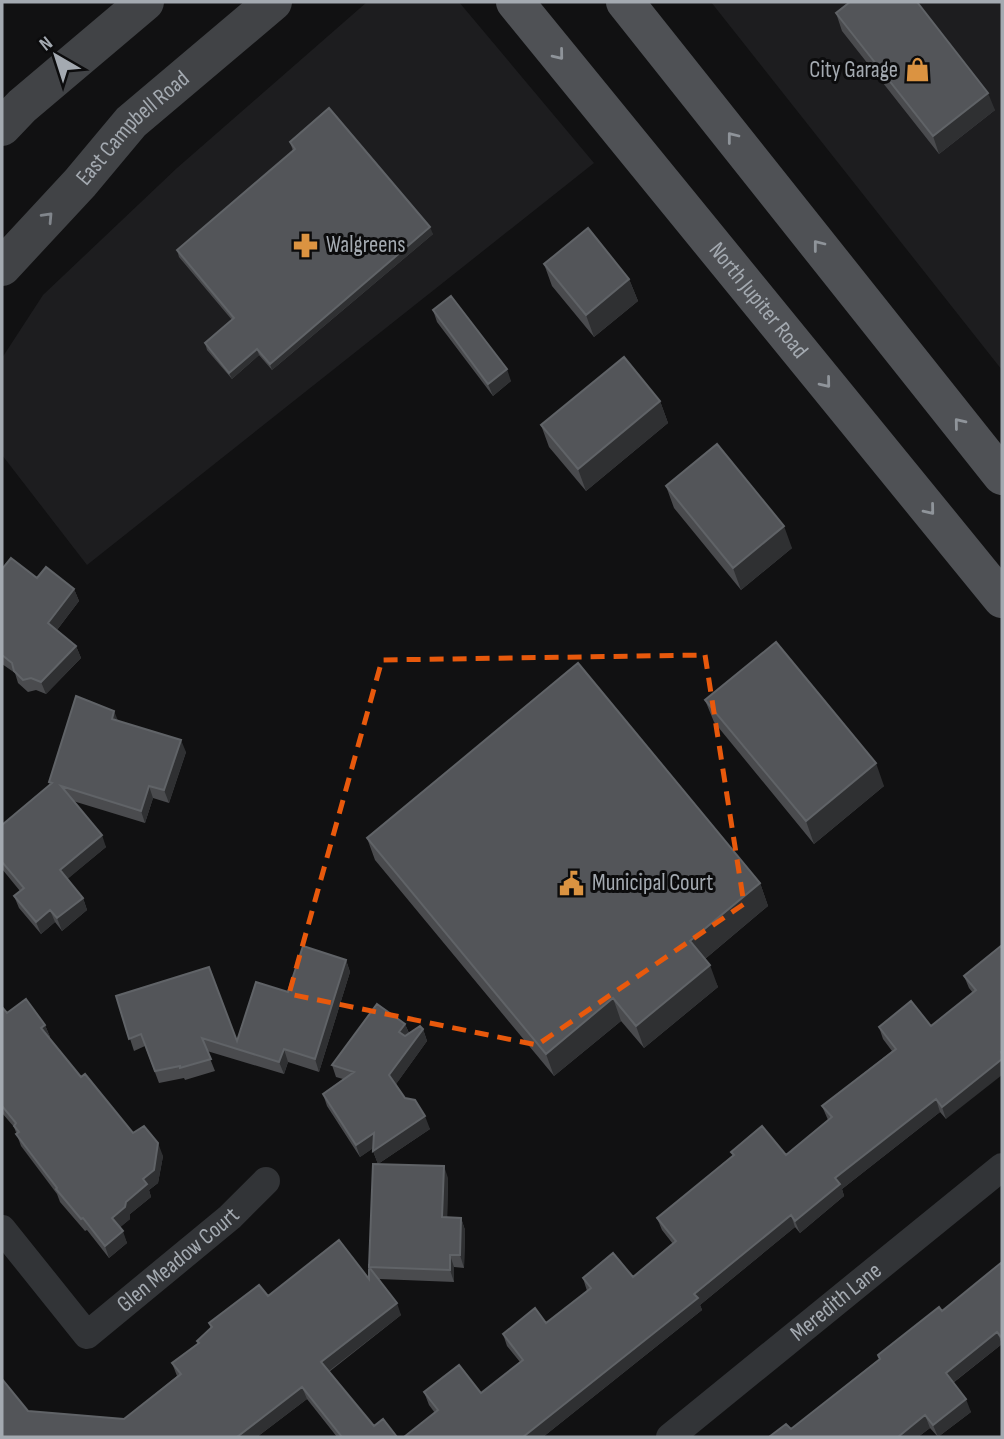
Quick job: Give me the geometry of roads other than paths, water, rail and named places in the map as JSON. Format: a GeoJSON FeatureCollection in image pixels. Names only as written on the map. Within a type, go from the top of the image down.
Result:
{"type":"FeatureCollection","features":[{"type":"Feature","properties":{"kind":"main road"},"geometry":{"type":"LineString","coordinates":[[2,127],[22,106],[145,2]]}},
{"type":"Feature","properties":{"kind":"main road","name":"East Campbell Road"},"geometry":{"type":"LineString","coordinates":[[2,267],[80,183],[131,122],[273,2]]}},
{"type":"Feature","properties":{"kind":"main road","name":"North Jupiter Road"},"geometry":{"type":"LineString","coordinates":[[516,2],[1002,599]]}},
{"type":"Feature","properties":{"kind":"main road"},"geometry":{"type":"LineString","coordinates":[[625,2],[1002,476]]}},
{"type":"Feature","properties":{"kind":"street","name":"Meredith Lane"},"geometry":{"type":"LineString","coordinates":[[670,1437],[1002,1167]]}},
{"type":"Feature","properties":{"kind":"street","name":"Glen Meadow Court"},"geometry":{"type":"LineString","coordinates":[[2,1229],[87,1335],[230,1217],[266,1181]]}},
{"type":"Feature","properties":{"kind":"place","name":"City Garage"},"geometry":{"type":"Point","coordinates":[918,70]}},
{"type":"Feature","properties":{"kind":"place","name":"Walgreens"},"geometry":{"type":"Point","coordinates":[306,245]}},
{"type":"Feature","properties":{"kind":"place","name":"Municipal Court"},"geometry":{"type":"Point","coordinates":[572,883]}}]}
